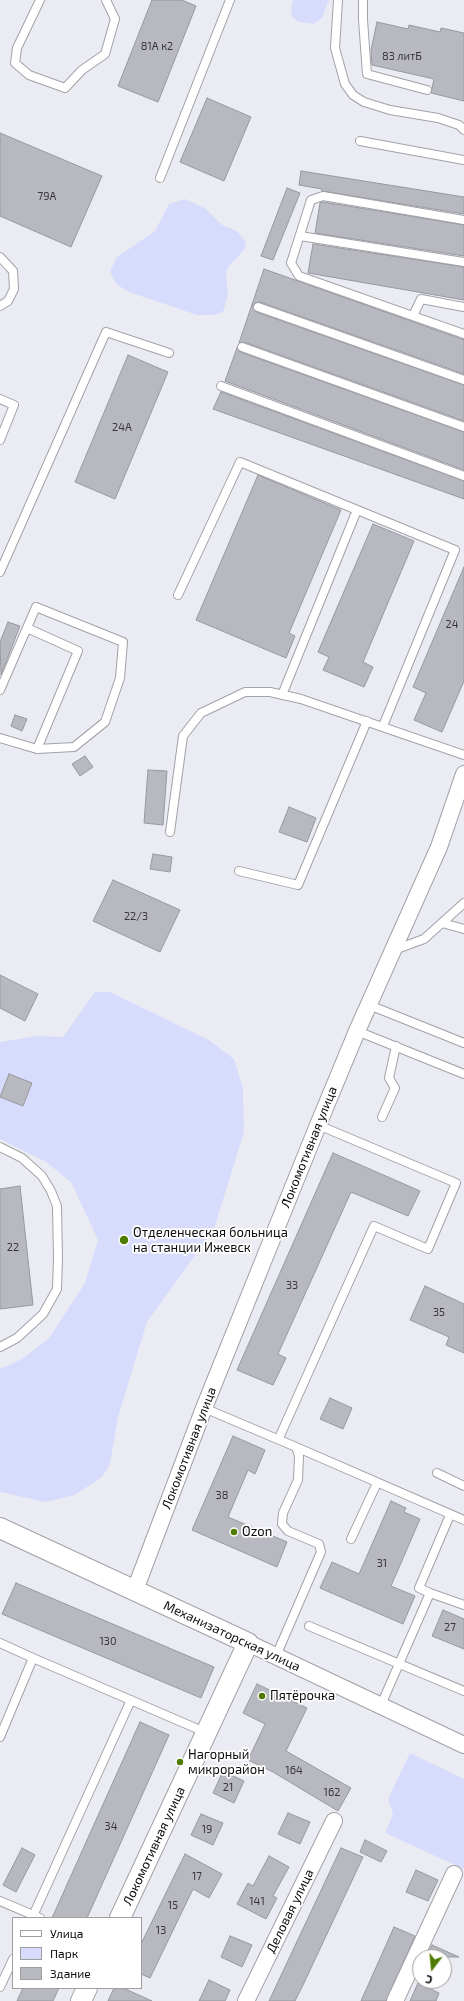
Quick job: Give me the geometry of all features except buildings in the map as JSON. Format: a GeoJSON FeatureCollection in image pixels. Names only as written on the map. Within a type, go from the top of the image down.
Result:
{"type":"FeatureCollection","features":[{"type":"Feature","properties":{"kind":"street","name":"Локомотивная улица"},"geometry":{"type":"LineString","coordinates":[[135,1590],[204,1408],[318,1125],[357,1030],[440,847],[464,774]]}},
{"type":"Feature","properties":{"kind":"street","name":"Механизаторская улица"},"geometry":{"type":"LineString","coordinates":[[0,1528],[248,1642],[464,1745]]}},
{"type":"Feature","properties":{"kind":"street","name":"Локомотивная улица"},"geometry":{"type":"LineString","coordinates":[[120,1917],[248,1642]]}},
{"type":"Feature","properties":{"kind":"street","name":"Деловая улица"},"geometry":{"type":"LineString","coordinates":[[246,2001],[334,1821]]}},
{"type":"Feature","properties":{"kind":"street"},"geometry":{"type":"LineString","coordinates":[[395,2001],[454,1874]]}},
{"type":"Feature","properties":{"kind":"street"},"geometry":{"type":"LineString","coordinates":[[80,2001],[86,1989]]}},
{"type":"Feature","properties":{"kind":"lane"},"geometry":{"type":"LineString","coordinates":[[40,0],[17,48],[14,63],[29,76],[65,88],[82,70],[105,54],[115,19],[106,0]]}},
{"type":"Feature","properties":{"kind":"lane"},"geometry":{"type":"LineString","coordinates":[[160,178],[230,0]]}},
{"type":"Feature","properties":{"kind":"lane"},"geometry":{"type":"LineString","coordinates":[[338,0],[335,48],[345,84],[353,95],[364,102],[390,110],[438,118],[459,125],[464,130]]}},
{"type":"Feature","properties":{"kind":"lane"},"geometry":{"type":"LineString","coordinates":[[363,0],[367,74],[427,90]]}},
{"type":"Feature","properties":{"kind":"lane"},"geometry":{"type":"LineString","coordinates":[[360,141],[464,160]]}},
{"type":"Feature","properties":{"kind":"lane"},"geometry":{"type":"LineString","coordinates":[[464,220],[323,196],[311,200],[291,263],[299,276],[464,334]]}},
{"type":"Feature","properties":{"kind":"lane"},"geometry":{"type":"LineString","coordinates":[[300,236],[464,262]]}},
{"type":"Feature","properties":{"kind":"lane"},"geometry":{"type":"LineString","coordinates":[[0,257],[13,271],[14,289],[8,301],[0,306]]}},
{"type":"Feature","properties":{"kind":"lane"},"geometry":{"type":"LineString","coordinates":[[413,316],[421,299],[464,307]]}},
{"type":"Feature","properties":{"kind":"lane"},"geometry":{"type":"LineString","coordinates":[[258,307],[464,380]]}},
{"type":"Feature","properties":{"kind":"lane"},"geometry":{"type":"LineString","coordinates":[[0,572],[106,332],[169,353]]}},
{"type":"Feature","properties":{"kind":"lane"},"geometry":{"type":"LineString","coordinates":[[242,347],[464,427]]}},
{"type":"Feature","properties":{"kind":"lane"},"geometry":{"type":"LineString","coordinates":[[221,386],[464,476]]}},
{"type":"Feature","properties":{"kind":"lane"},"geometry":{"type":"LineString","coordinates":[[0,399],[14,405],[0,440]]}},
{"type":"Feature","properties":{"kind":"lane"},"geometry":{"type":"LineString","coordinates":[[178,595],[240,462],[455,550],[383,726]]}},
{"type":"Feature","properties":{"kind":"lane"},"geometry":{"type":"LineString","coordinates":[[282,695],[357,510]]}},
{"type":"Feature","properties":{"kind":"lane"},"geometry":{"type":"LineString","coordinates":[[0,690],[36,607],[123,642],[120,678],[105,722],[74,747],[37,749],[0,738]]}},
{"type":"Feature","properties":{"kind":"lane"},"geometry":{"type":"LineString","coordinates":[[27,628],[78,651],[37,749]]}},
{"type":"Feature","properties":{"kind":"lane"},"geometry":{"type":"LineString","coordinates":[[170,832],[182,736],[201,712],[246,692],[270,692],[302,699],[383,726],[464,756]]}},
{"type":"Feature","properties":{"kind":"lane"},"geometry":{"type":"LineString","coordinates":[[239,871],[298,885],[367,721]]}},
{"type":"Feature","properties":{"kind":"lane"},"geometry":{"type":"LineString","coordinates":[[394,950],[424,939],[464,903]]}},
{"type":"Feature","properties":{"kind":"lane"},"geometry":{"type":"LineString","coordinates":[[442,923],[464,929]]}},
{"type":"Feature","properties":{"kind":"lane"},"geometry":{"type":"LineString","coordinates":[[369,1005],[464,1043]]}},
{"type":"Feature","properties":{"kind":"lane"},"geometry":{"type":"LineString","coordinates":[[357,1030],[464,1074]]}},
{"type":"Feature","properties":{"kind":"lane"},"geometry":{"type":"LineString","coordinates":[[382,1117],[395,1088],[389,1078],[396,1046]]}},
{"type":"Feature","properties":{"kind":"lane"},"geometry":{"type":"LineString","coordinates":[[279,1438],[374,1226],[428,1249],[456,1183],[318,1125]]}},
{"type":"Feature","properties":{"kind":"lane"},"geometry":{"type":"LineString","coordinates":[[0,1147],[22,1158],[42,1176],[51,1191],[57,1206],[58,1258],[56,1289],[43,1314],[17,1338],[0,1347]]}},
{"type":"Feature","properties":{"kind":"lane"},"geometry":{"type":"LineString","coordinates":[[204,1408],[279,1438],[377,1483],[464,1520]]}},
{"type":"Feature","properties":{"kind":"lane"},"geometry":{"type":"LineString","coordinates":[[276,1656],[321,1552],[319,1544],[288,1531],[282,1524],[283,1513],[298,1480],[300,1472],[296,1447]]}},
{"type":"Feature","properties":{"kind":"lane"},"geometry":{"type":"LineString","coordinates":[[438,1473],[464,1486]]}},
{"type":"Feature","properties":{"kind":"lane"},"geometry":{"type":"LineString","coordinates":[[351,1539],[377,1483]]}},
{"type":"Feature","properties":{"kind":"lane"},"geometry":{"type":"LineString","coordinates":[[450,1515],[419,1588],[464,1605]]}},
{"type":"Feature","properties":{"kind":"lane"},"geometry":{"type":"LineString","coordinates":[[381,1705],[430,1593]]}},
{"type":"Feature","properties":{"kind":"lane"},"geometry":{"type":"LineString","coordinates":[[309,1626],[464,1691]]}},
{"type":"Feature","properties":{"kind":"lane"},"geometry":{"type":"LineString","coordinates":[[0,1642],[33,1658],[207,1733]]}},
{"type":"Feature","properties":{"kind":"lane"},"geometry":{"type":"LineString","coordinates":[[0,1737],[33,1658]]}},
{"type":"Feature","properties":{"kind":"lane"},"geometry":{"type":"LineString","coordinates":[[0,1901],[35,1917],[131,1700]]}},
{"type":"Feature","properties":{"kind":"lane"},"geometry":{"type":"LineString","coordinates":[[0,1987],[12,1961]]}},
{"type":"Feature","properties":{"kind":"green space"},"geometry":{"type":"Polygon","coordinates":[[[293,0],[329,0],[322,18],[314,24],[299,22],[292,17],[291,10],[293,0]]]}},
{"type":"Feature","properties":{"kind":"green space"},"geometry":{"type":"Polygon","coordinates":[[[185,199],[206,209],[222,225],[237,231],[246,242],[245,249],[230,265],[226,272],[228,294],[223,312],[213,315],[197,315],[129,292],[116,284],[110,271],[117,257],[155,231],[169,204],[185,199]]]}},
{"type":"Feature","properties":{"kind":"green space"},"geometry":{"type":"Polygon","coordinates":[[[95,992],[110,992],[209,1040],[234,1059],[243,1088],[244,1132],[214,1229],[147,1322],[118,1417],[110,1464],[102,1477],[75,1495],[45,1502],[0,1492],[0,1369],[22,1359],[49,1338],[85,1283],[98,1240],[71,1182],[46,1162],[0,1139],[0,1042],[37,1036],[63,1037],[95,992]]]}},
{"type":"Feature","properties":{"kind":"green space"},"geometry":{"type":"Polygon","coordinates":[[[410,1753],[464,1779],[464,1869],[385,1833],[393,1814],[388,1799],[410,1753]]]}},
{"type":"Feature","properties":{"kind":"place","name":"Отделенческая больница на станции Ижевск"},"geometry":{"type":"Point","coordinates":[124,1240]}},
{"type":"Feature","properties":{"kind":"place","name":"Ozon"},"geometry":{"type":"Point","coordinates":[234,1532]}},
{"type":"Feature","properties":{"kind":"place","name":"Пятёрочка"},"geometry":{"type":"Point","coordinates":[262,1696]}},
{"type":"Feature","properties":{"kind":"place","name":"Нагорный микрорайон"},"geometry":{"type":"Point","coordinates":[180,1762]}}]}
